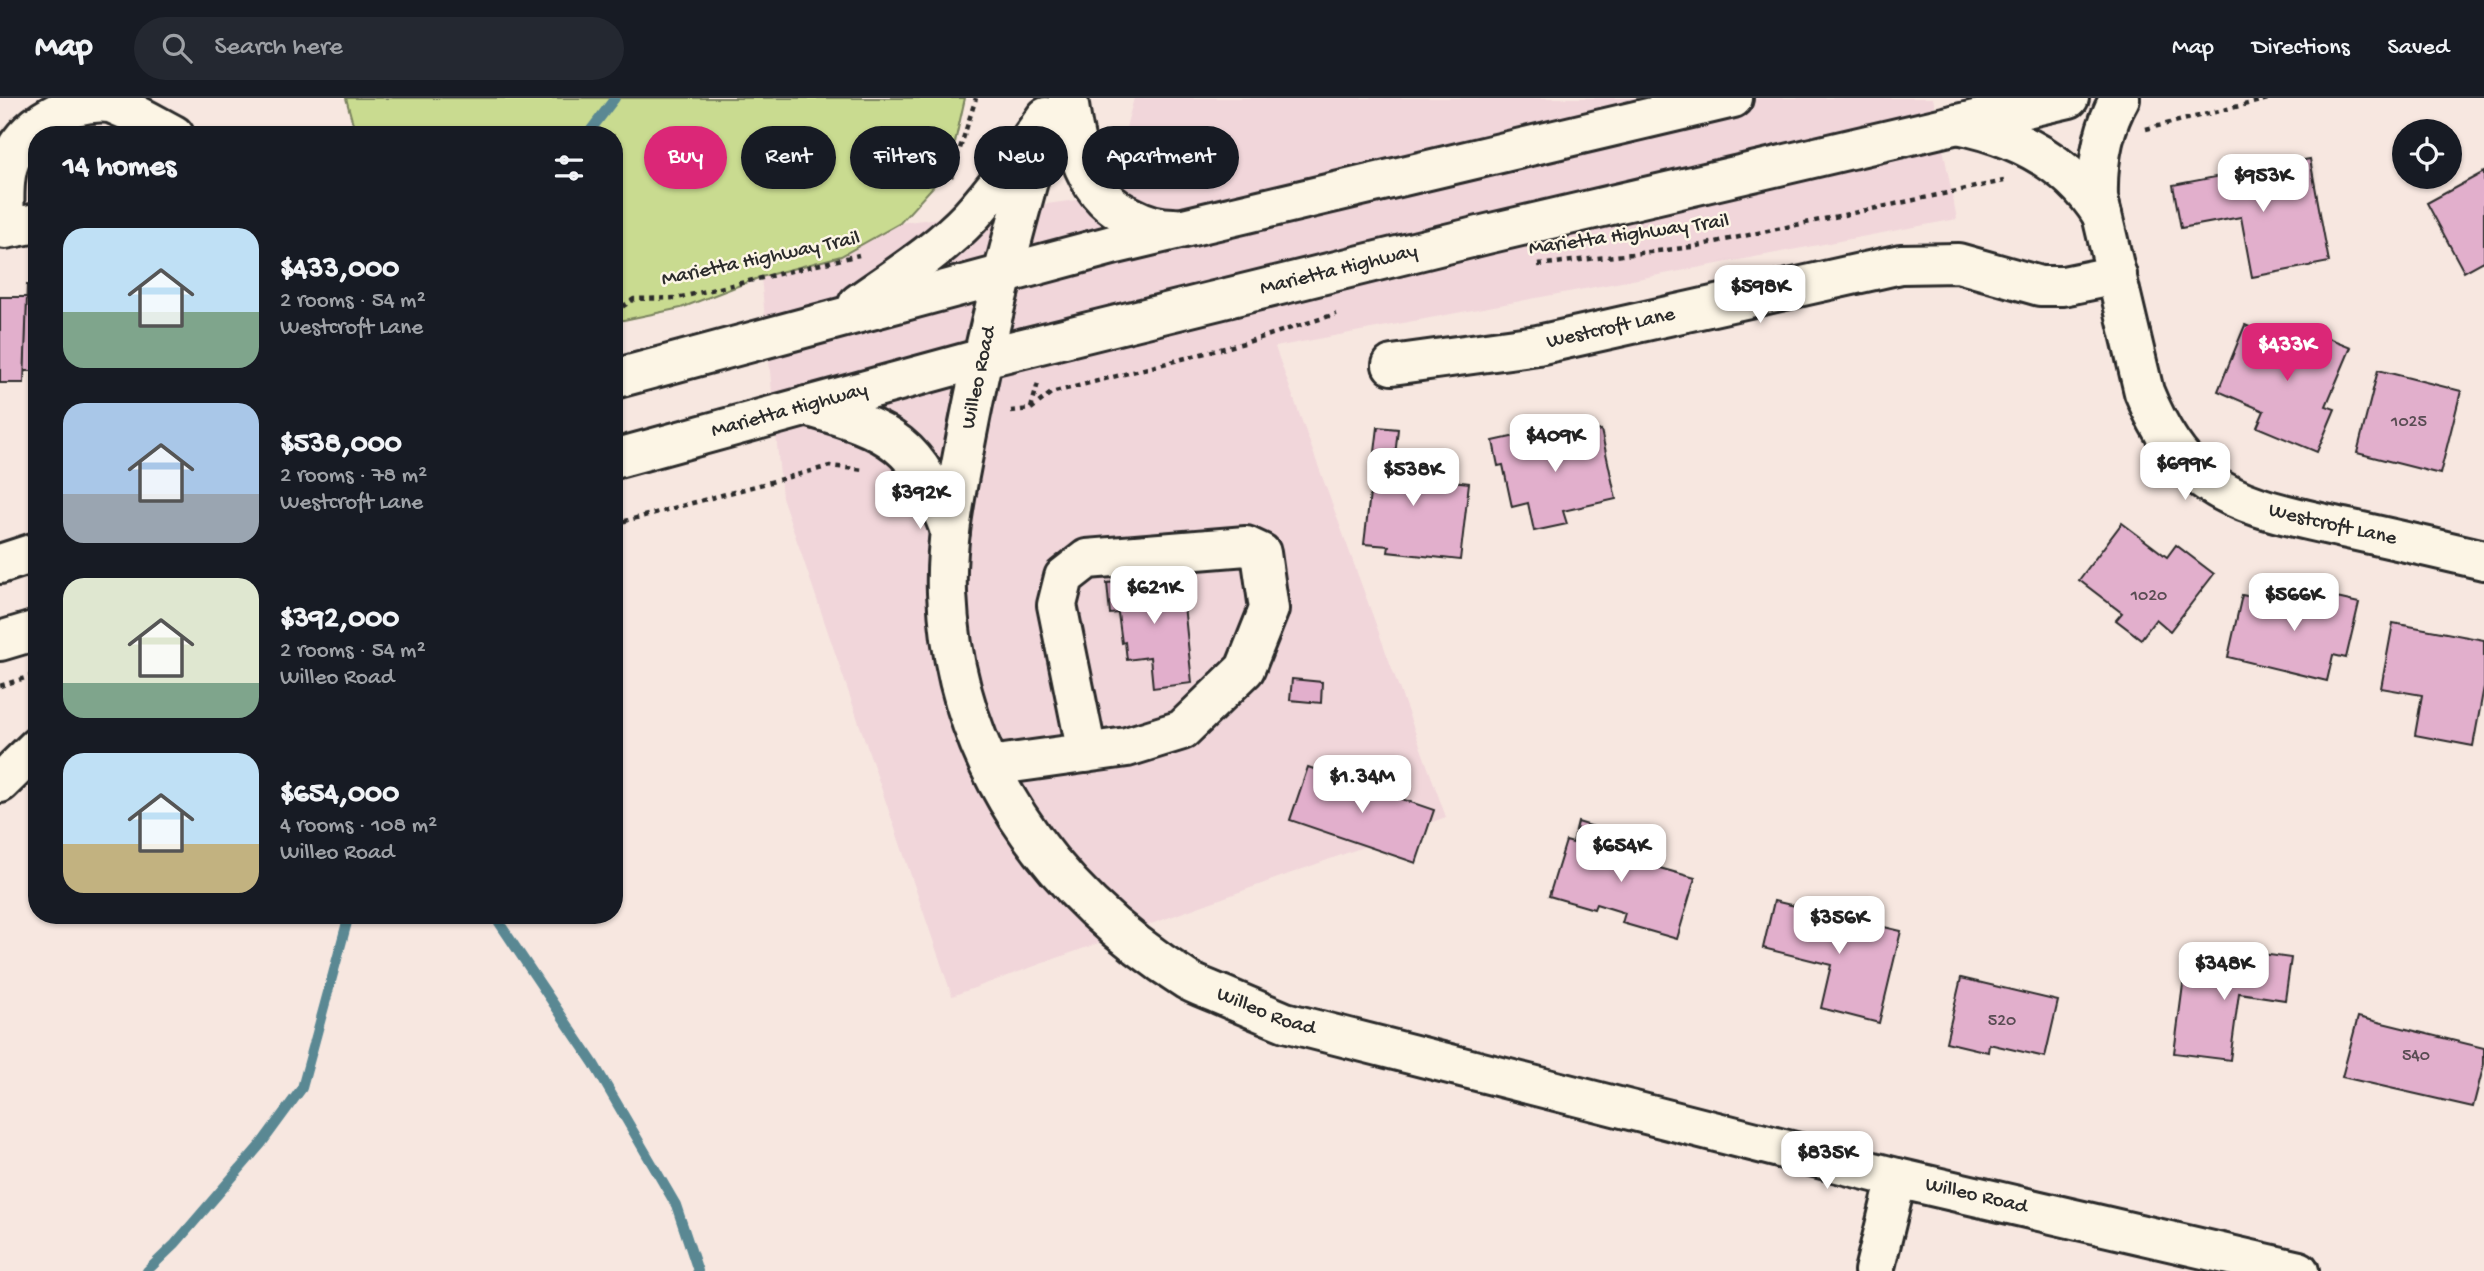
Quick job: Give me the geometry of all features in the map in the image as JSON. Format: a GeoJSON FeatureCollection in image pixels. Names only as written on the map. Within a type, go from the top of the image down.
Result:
{"type":"FeatureCollection","features":[{"type":"Feature","properties":{"kind":"main road"},"geometry":{"type":"LineString","coordinates":[[623,377],[1004,274],[1665,107],[1733,98]]}},
{"type":"Feature","properties":{"kind":"main road","name":"Marietta Highway"},"geometry":{"type":"LineString","coordinates":[[623,457],[983,358],[1501,231],[2069,98]]}},
{"type":"Feature","properties":{"kind":"main road","name":"Westcroft Lane"},"geometry":{"type":"LineString","coordinates":[[2120,98],[2104,136],[2098,175],[2098,198],[2144,392],[2156,422],[2179,456],[2203,478],[2233,497],[2270,511],[2484,560]]}},
{"type":"Feature","properties":{"kind":"main road"},"geometry":{"type":"LineString","coordinates":[[33,126],[64,106],[84,101],[108,102],[156,126]]}},
{"type":"Feature","properties":{"kind":"main road"},"geometry":{"type":"LineString","coordinates":[[1055,104],[1091,184],[1112,207],[1156,227],[1183,228]]}},
{"type":"Feature","properties":{"kind":"main road"},"geometry":{"type":"LineString","coordinates":[[839,318],[954,232],[1009,169],[1055,104]]}},
{"type":"Feature","properties":{"kind":"main road","name":"Willeo Road"},"geometry":{"type":"LineString","coordinates":[[1055,104],[1004,274],[983,358],[950,531],[947,591],[958,672],[976,736],[990,766],[1009,804],[1051,865],[1102,918],[1189,981],[1285,1022],[1897,1178],[2299,1271]]}},
{"type":"Feature","properties":{"kind":"main road","name":"Westcroft Lane"},"geometry":{"type":"LineString","coordinates":[[1957,124],[2005,136],[2048,159],[2080,186],[2102,215]]}},
{"type":"Feature","properties":{"kind":"main road"},"geometry":{"type":"LineString","coordinates":[[28,130],[15,150],[6,173],[5,229],[28,225]]}},
{"type":"Feature","properties":{"kind":"main road","name":"Westcroft Lane"},"geometry":{"type":"LineString","coordinates":[[1392,365],[1538,345],[1901,264],[1958,263],[2040,286],[2063,286],[2117,275]]}},
{"type":"Feature","properties":{"kind":"main road"},"geometry":{"type":"LineString","coordinates":[[806,406],[854,420],[897,442],[917,461],[950,531]]}},
{"type":"Feature","properties":{"kind":"main road"},"geometry":{"type":"LineString","coordinates":[[990,766],[1087,753],[1127,747],[1182,730],[1245,669],[1269,609],[1261,553],[1246,545],[1087,559],[1064,577],[1057,604],[1087,753]]}},
{"type":"Feature","properties":{"kind":"main road"},"geometry":{"type":"LineString","coordinates":[[0,564],[28,555]]}},
{"type":"Feature","properties":{"kind":"main road"},"geometry":{"type":"LineString","coordinates":[[0,641],[28,632]]}},
{"type":"Feature","properties":{"kind":"main road"},"geometry":{"type":"LineString","coordinates":[[0,783],[28,756]]}},
{"type":"Feature","properties":{"kind":"main road"},"geometry":{"type":"LineString","coordinates":[[1874,1271],[1897,1178]]}},
{"type":"Feature","properties":{"kind":"path"},"geometry":{"type":"LineString","coordinates":[[960,152],[976,98]]}},
{"type":"Feature","properties":{"kind":"path"},"geometry":{"type":"LineString","coordinates":[[2104,136],[2139,131],[2272,98]]}},
{"type":"Feature","properties":{"kind":"path","name":"Marietta Highway Trail"},"geometry":{"type":"LineString","coordinates":[[1535,265],[1692,247],[2026,176],[2048,159]]}},
{"type":"Feature","properties":{"kind":"path","name":"Marietta Highway Trail"},"geometry":{"type":"LineString","coordinates":[[623,306],[634,299],[677,298],[865,253]]}},
{"type":"Feature","properties":{"kind":"path"},"geometry":{"type":"LineString","coordinates":[[1031,409],[1051,393],[1244,343],[1348,310]]}},
{"type":"Feature","properties":{"kind":"path"},"geometry":{"type":"LineString","coordinates":[[623,522],[830,466],[870,471]]}},
{"type":"Feature","properties":{"kind":"path"},"geometry":{"type":"LineString","coordinates":[[0,686],[28,677]]}},
{"type":"Feature","properties":{"kind":"shaded area"},"geometry":{"type":"Polygon","coordinates":[[[1134,98],[1933,98],[1957,219],[1275,347],[1446,817],[952,996],[782,497],[761,277],[841,256],[900,223],[1077,200],[1086,189],[1239,189],[1239,126],[1126,126],[1134,98]]]}},
{"type":"Feature","properties":{"kind":"green space"},"geometry":{"type":"Polygon","coordinates":[[[346,98],[965,98],[959,126],[850,126],[850,189],[931,189],[900,223],[841,256],[761,277],[681,308],[623,320],[623,126],[354,126],[346,98]]]}},
{"type":"Feature","properties":{"kind":"building"},"geometry":{"type":"Polygon","coordinates":[[[2310,159],[2329,262],[2252,277],[2241,217],[2181,228],[2173,185],[2310,159]]]}},
{"type":"Feature","properties":{"kind":"building"},"geometry":{"type":"Polygon","coordinates":[[[2484,172],[2484,261],[2464,272],[2427,203],[2453,189],[2462,189],[2462,184],[2484,172]]]}},
{"type":"Feature","properties":{"kind":"building"},"geometry":{"type":"Polygon","coordinates":[[[27,285],[28,285],[28,371],[24,371],[27,285]]]}},
{"type":"Feature","properties":{"kind":"building"},"geometry":{"type":"Polygon","coordinates":[[[0,297],[27,297],[24,383],[0,383],[0,297]]]}},
{"type":"Feature","properties":{"kind":"building"},"geometry":{"type":"Polygon","coordinates":[[[2245,325],[2300,349],[2308,330],[2351,347],[2326,406],[2335,409],[2317,452],[2257,427],[2264,411],[2218,391],[2245,325]]]}},
{"type":"Feature","properties":{"kind":"building"},"geometry":{"type":"Polygon","coordinates":[[[2378,370],[2461,391],[2440,474],[2357,453],[2378,370]]]}},
{"type":"Feature","properties":{"kind":"building"},"geometry":{"type":"Polygon","coordinates":[[[1378,427],[1398,429],[1393,474],[1469,483],[1460,560],[1388,552],[1389,546],[1364,544],[1378,427]]]}},
{"type":"Feature","properties":{"kind":"building"},"geometry":{"type":"Polygon","coordinates":[[[1543,430],[1545,443],[1601,430],[1616,499],[1563,511],[1567,524],[1534,531],[1528,503],[1512,507],[1503,465],[1498,466],[1493,441],[1543,430]]]}},
{"type":"Feature","properties":{"kind":"building"},"geometry":{"type":"Polygon","coordinates":[[[2122,523],[2167,557],[2176,545],[2214,574],[2170,631],[2156,619],[2141,639],[2116,620],[2122,613],[2079,580],[2122,523]]]}},
{"type":"Feature","properties":{"kind":"building"},"geometry":{"type":"Polygon","coordinates":[[[1181,576],[1192,683],[1153,688],[1150,657],[1127,660],[1118,613],[1110,614],[1107,583],[1181,576]]]}},
{"type":"Feature","properties":{"kind":"building"},"geometry":{"type":"Polygon","coordinates":[[[2301,590],[2359,603],[2346,658],[2333,655],[2327,681],[2228,657],[2242,595],[2297,607],[2301,590]]]}},
{"type":"Feature","properties":{"kind":"building"},"geometry":{"type":"Polygon","coordinates":[[[2393,623],[2484,640],[2484,687],[2473,746],[2415,735],[2422,695],[2381,688],[2393,623]]]}},
{"type":"Feature","properties":{"kind":"building"},"geometry":{"type":"Polygon","coordinates":[[[1292,679],[1322,682],[1321,703],[1290,700],[1292,679]]]}},
{"type":"Feature","properties":{"kind":"building"},"geometry":{"type":"Polygon","coordinates":[[[1308,767],[1434,810],[1416,863],[1290,820],[1308,767]]]}},
{"type":"Feature","properties":{"kind":"building"},"geometry":{"type":"Polygon","coordinates":[[[1578,822],[1616,834],[1610,854],[1695,878],[1677,939],[1622,923],[1625,913],[1596,904],[1594,909],[1549,896],[1566,841],[1573,843],[1578,822]]]}},
{"type":"Feature","properties":{"kind":"building"},"geometry":{"type":"Polygon","coordinates":[[[1774,901],[1901,931],[1879,1023],[1821,1008],[1831,965],[1763,948],[1774,901]]]}},
{"type":"Feature","properties":{"kind":"building"},"geometry":{"type":"Polygon","coordinates":[[[2248,952],[2291,958],[2285,1000],[2239,993],[2230,1060],[2174,1053],[2186,962],[2245,970],[2248,952]]]}},
{"type":"Feature","properties":{"kind":"building"},"geometry":{"type":"Polygon","coordinates":[[[1961,978],[2058,1001],[2045,1057],[1989,1044],[1988,1052],[1946,1042],[1961,978]]]}},
{"type":"Feature","properties":{"kind":"building"},"geometry":{"type":"Polygon","coordinates":[[[2358,1017],[2484,1048],[2484,1064],[2473,1107],[2342,1077],[2358,1017]]]}},
{"type":"Feature","properties":{"kind":"waterway"},"geometry":{"type":"LineString","coordinates":[[594,126],[615,98]]}},
{"type":"Feature","properties":{"kind":"waterway"},"geometry":{"type":"LineString","coordinates":[[147,1271],[175,1244],[261,1144],[302,1088],[347,924]]}},
{"type":"Feature","properties":{"kind":"waterway"},"geometry":{"type":"LineString","coordinates":[[500,924],[594,1064],[676,1205],[698,1271]]}}]}
